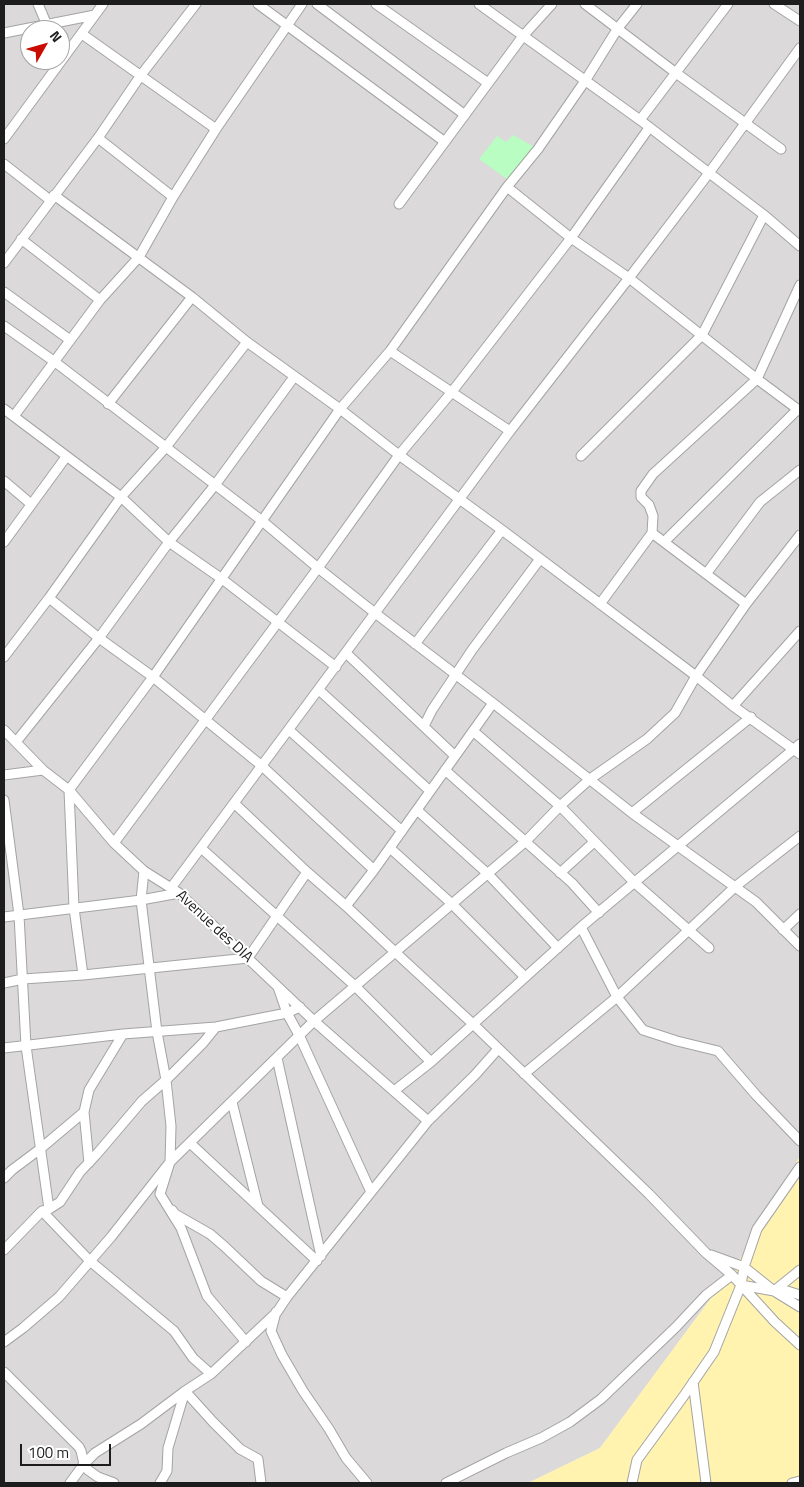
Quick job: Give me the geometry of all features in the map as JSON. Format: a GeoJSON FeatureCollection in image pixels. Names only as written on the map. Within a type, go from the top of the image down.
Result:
{"type":"FeatureCollection","features":[{"type":"Feature","properties":{"kind":"street"},"geometry":{"type":"LineString","coordinates":[[38,4],[45,20]]}},
{"type":"Feature","properties":{"kind":"street"},"geometry":{"type":"LineString","coordinates":[[70,48],[103,4]]}},
{"type":"Feature","properties":{"kind":"street"},"geometry":{"type":"LineString","coordinates":[[4,263],[98,138],[141,75],[196,4]]}},
{"type":"Feature","properties":{"kind":"street"},"geometry":{"type":"LineString","coordinates":[[258,4],[445,142]]}},
{"type":"Feature","properties":{"kind":"street"},"geometry":{"type":"LineString","coordinates":[[14,416],[100,300],[139,257],[173,197],[216,129],[302,4]]}},
{"type":"Feature","properties":{"kind":"street"},"geometry":{"type":"LineString","coordinates":[[317,4],[465,115]]}},
{"type":"Feature","properties":{"kind":"street"},"geometry":{"type":"LineString","coordinates":[[376,4],[488,83]]}},
{"type":"Feature","properties":{"kind":"street"},"geometry":{"type":"LineString","coordinates":[[479,4],[640,120],[764,215],[800,246]]}},
{"type":"Feature","properties":{"kind":"street"},"geometry":{"type":"LineString","coordinates":[[399,204],[523,36],[552,4]]}},
{"type":"Feature","properties":{"kind":"street"},"geometry":{"type":"LineString","coordinates":[[585,4],[781,149]]}},
{"type":"Feature","properties":{"kind":"street"},"geometry":{"type":"LineString","coordinates":[[83,975],[74,908],[69,790],[153,678],[340,409],[390,351],[506,186],[538,149],[585,81],[618,28],[637,4]]}},
{"type":"Feature","properties":{"kind":"street"},"geometry":{"type":"LineString","coordinates":[[640,120],[728,4]]}},
{"type":"Feature","properties":{"kind":"street"},"geometry":{"type":"LineString","coordinates":[[774,4],[800,21]]}},
{"type":"Feature","properties":{"kind":"street"},"geometry":{"type":"LineString","coordinates":[[70,21],[95,15]]}},
{"type":"Feature","properties":{"kind":"street"},"geometry":{"type":"LineString","coordinates":[[4,33],[20,31]]}},
{"type":"Feature","properties":{"kind":"street"},"geometry":{"type":"LineString","coordinates":[[82,34],[216,129]]}},
{"type":"Feature","properties":{"kind":"street"},"geometry":{"type":"LineString","coordinates":[[4,917],[141,900],[175,890],[201,848],[510,431],[709,173],[800,48]]}},
{"type":"Feature","properties":{"kind":"street"},"geometry":{"type":"LineString","coordinates":[[4,139],[53,70]]}},
{"type":"Feature","properties":{"kind":"street"},"geometry":{"type":"LineString","coordinates":[[114,842],[278,623],[399,455],[452,393],[572,238],[649,128]]}},
{"type":"Feature","properties":{"kind":"street"},"geometry":{"type":"LineString","coordinates":[[98,138],[173,197]]}},
{"type":"Feature","properties":{"kind":"street"},"geometry":{"type":"LineString","coordinates":[[4,164],[139,257],[247,342],[540,558],[734,706],[798,749],[581,928],[431,1062],[394,1091]]}},
{"type":"Feature","properties":{"kind":"street"},"geometry":{"type":"LineString","coordinates":[[506,186],[572,238],[629,278],[799,410],[664,542]]}},
{"type":"Feature","properties":{"kind":"street"},"geometry":{"type":"LineString","coordinates":[[581,456],[702,335],[764,215]]}},
{"type":"Feature","properties":{"kind":"street"},"geometry":{"type":"LineString","coordinates":[[21,239],[100,300]]}},
{"type":"Feature","properties":{"kind":"street"},"geometry":{"type":"LineString","coordinates":[[600,604],[652,533],[653,516],[649,505],[640,497],[641,491],[653,474],[757,379],[800,285]]}},
{"type":"Feature","properties":{"kind":"street"},"geometry":{"type":"LineString","coordinates":[[4,292],[70,340]]}},
{"type":"Feature","properties":{"kind":"street"},"geometry":{"type":"LineString","coordinates":[[108,404],[192,297]]}},
{"type":"Feature","properties":{"kind":"street"},"geometry":{"type":"LineString","coordinates":[[4,326],[55,362],[262,520],[318,568],[632,813],[736,886],[770,914],[800,946]]}},
{"type":"Feature","properties":{"kind":"street"},"geometry":{"type":"LineString","coordinates":[[4,657],[121,497],[166,447],[247,342]]}},
{"type":"Feature","properties":{"kind":"street"},"geometry":{"type":"LineString","coordinates":[[390,351],[510,431]]}},
{"type":"Feature","properties":{"kind":"street"},"geometry":{"type":"LineString","coordinates":[[16,742],[99,638],[294,377]]}},
{"type":"Feature","properties":{"kind":"street"},"geometry":{"type":"LineString","coordinates":[[4,409],[121,497],[169,542],[222,579],[336,667]]}},
{"type":"Feature","properties":{"kind":"street"},"geometry":{"type":"LineString","coordinates":[[4,542],[66,457]]}},
{"type":"Feature","properties":{"kind":"street"},"geometry":{"type":"LineString","coordinates":[[706,574],[760,502],[800,470]]}},
{"type":"Feature","properties":{"kind":"street"},"geometry":{"type":"LineString","coordinates":[[4,481],[31,504]]}},
{"type":"Feature","properties":{"kind":"street"},"geometry":{"type":"LineString","coordinates":[[415,644],[502,530]]}},
{"type":"Feature","properties":{"kind":"street"},"geometry":{"type":"LineString","coordinates":[[652,533],[746,604]]}},
{"type":"Feature","properties":{"kind":"street"},"geometry":{"type":"LineString","coordinates":[[4,1342],[60,1296],[170,1162],[299,1035],[394,952],[526,842],[560,806],[590,779],[647,739],[675,713],[696,676],[746,604],[800,535]]}},
{"type":"Feature","properties":{"kind":"street"},"geometry":{"type":"LineString","coordinates":[[424,726],[432,710],[472,650],[540,558]]}},
{"type":"Feature","properties":{"kind":"street"},"geometry":{"type":"LineString","coordinates":[[49,598],[153,678],[262,766],[374,870]]}},
{"type":"Feature","properties":{"kind":"street"},"geometry":{"type":"LineString","coordinates":[[734,706],[800,631]]}},
{"type":"Feature","properties":{"kind":"street"},"geometry":{"type":"LineString","coordinates":[[346,653],[455,756]]}},
{"type":"Feature","properties":{"kind":"street"},"geometry":{"type":"LineString","coordinates":[[319,690],[430,791]]}},
{"type":"Feature","properties":{"kind":"street"},"geometry":{"type":"LineString","coordinates":[[346,906],[390,848],[493,703]]}},
{"type":"Feature","properties":{"kind":"street"},"geometry":{"type":"LineString","coordinates":[[632,813],[751,717]]}},
{"type":"Feature","properties":{"kind":"street","name":"Avenue des DIA"},"geometry":{"type":"LineString","coordinates":[[4,730],[43,770],[69,790],[114,842],[144,871],[175,890],[314,1021],[428,1121]]}},
{"type":"Feature","properties":{"kind":"street"},"geometry":{"type":"LineString","coordinates":[[289,730],[402,831]]}},
{"type":"Feature","properties":{"kind":"street"},"geometry":{"type":"LineString","coordinates":[[473,731],[560,806],[635,883],[709,948]]}},
{"type":"Feature","properties":{"kind":"street"},"geometry":{"type":"LineString","coordinates":[[4,775],[43,770]]}},
{"type":"Feature","properties":{"kind":"street"},"geometry":{"type":"LineString","coordinates":[[446,770],[560,873],[599,913]]}},
{"type":"Feature","properties":{"kind":"street"},"geometry":{"type":"LineString","coordinates":[[4,800],[19,915],[26,1046],[40,1149],[45,1210],[90,1261],[174,1331],[194,1358],[211,1374]]}},
{"type":"Feature","properties":{"kind":"street"},"geometry":{"type":"LineString","coordinates":[[234,803],[473,1024],[706,1253],[732,1275],[774,1322],[800,1345]]}},
{"type":"Feature","properties":{"kind":"street"},"geometry":{"type":"LineString","coordinates":[[416,810],[488,874],[558,948]]}},
{"type":"Feature","properties":{"kind":"street"},"geometry":{"type":"LineString","coordinates":[[524,1074],[617,997],[736,886],[800,836]]}},
{"type":"Feature","properties":{"kind":"street"},"geometry":{"type":"LineString","coordinates":[[560,873],[594,842]]}},
{"type":"Feature","properties":{"kind":"street"},"geometry":{"type":"LineString","coordinates":[[201,848],[355,986],[431,1062]]}},
{"type":"Feature","properties":{"kind":"street"},"geometry":{"type":"LineString","coordinates":[[390,848],[452,904],[525,977]]}},
{"type":"Feature","properties":{"kind":"street"},"geometry":{"type":"LineString","coordinates":[[144,871],[141,900],[157,1032],[166,1080],[171,1126],[170,1162],[160,1194],[181,1228],[207,1296],[246,1342]]}},
{"type":"Feature","properties":{"kind":"street"},"geometry":{"type":"LineString","coordinates":[[4,982],[248,958],[307,872]]}},
{"type":"Feature","properties":{"kind":"street"},"geometry":{"type":"LineString","coordinates":[[783,930],[800,914]]}},
{"type":"Feature","properties":{"kind":"street"},"geometry":{"type":"LineString","coordinates":[[581,928],[617,997],[644,1030],[677,1041],[718,1051],[756,1096],[800,1141]]}},
{"type":"Feature","properties":{"kind":"street"},"geometry":{"type":"LineString","coordinates":[[278,987],[286,1013],[299,1035],[371,1192]]}},
{"type":"Feature","properties":{"kind":"street"},"geometry":{"type":"LineString","coordinates":[[4,1048],[123,1034],[216,1027],[286,1013],[300,1007]]}},
{"type":"Feature","properties":{"kind":"street"},"geometry":{"type":"LineString","coordinates":[[4,1250],[45,1210],[60,1202],[80,1172],[142,1101],[203,1043],[216,1027]]}},
{"type":"Feature","properties":{"kind":"street"},"geometry":{"type":"LineString","coordinates":[[89,1163],[84,1112],[89,1090],[123,1034]]}},
{"type":"Feature","properties":{"kind":"street"},"geometry":{"type":"LineString","coordinates":[[70,1483],[84,1464],[102,1448],[141,1424],[211,1374],[276,1312],[428,1121],[498,1049]]}},
{"type":"Feature","properties":{"kind":"street"},"geometry":{"type":"LineString","coordinates":[[277,1058],[319,1258]]}},
{"type":"Feature","properties":{"kind":"street"},"geometry":{"type":"LineString","coordinates":[[232,1102],[258,1206]]}},
{"type":"Feature","properties":{"kind":"street"},"geometry":{"type":"LineString","coordinates":[[4,1178],[84,1112]]}},
{"type":"Feature","properties":{"kind":"street"},"geometry":{"type":"LineString","coordinates":[[190,1143],[258,1206],[319,1258]]}},
{"type":"Feature","properties":{"kind":"street"},"geometry":{"type":"LineString","coordinates":[[632,1483],[637,1460],[714,1352],[741,1285],[744,1267],[757,1229],[800,1167]]}},
{"type":"Feature","properties":{"kind":"street"},"geometry":{"type":"LineString","coordinates":[[160,1194],[175,1214],[210,1234],[261,1281],[287,1297]]}},
{"type":"Feature","properties":{"kind":"street"},"geometry":{"type":"LineString","coordinates":[[706,1253],[744,1267],[774,1291],[800,1307]]}},
{"type":"Feature","properties":{"kind":"street"},"geometry":{"type":"LineString","coordinates":[[774,1291],[800,1270]]}},
{"type":"Feature","properties":{"kind":"street"},"geometry":{"type":"LineString","coordinates":[[446,1483],[541,1438],[570,1422],[601,1399],[676,1327],[706,1295],[732,1275]]}},
{"type":"Feature","properties":{"kind":"street"},"geometry":{"type":"LineString","coordinates":[[741,1285],[774,1291],[784,1290],[800,1296]]}},
{"type":"Feature","properties":{"kind":"street"},"geometry":{"type":"LineString","coordinates":[[276,1312],[272,1331],[282,1355],[346,1458],[368,1483]]}},
{"type":"Feature","properties":{"kind":"street"},"geometry":{"type":"LineString","coordinates":[[4,1372],[78,1447],[88,1470],[98,1477],[114,1483]]}},
{"type":"Feature","properties":{"kind":"street"},"geometry":{"type":"LineString","coordinates":[[693,1382],[706,1483]]}},
{"type":"Feature","properties":{"kind":"street"},"geometry":{"type":"LineString","coordinates":[[160,1483],[167,1471],[168,1448],[185,1391]]}},
{"type":"Feature","properties":{"kind":"street"},"geometry":{"type":"LineString","coordinates":[[185,1391],[240,1449],[258,1460],[260,1483]]}},
{"type":"Feature","properties":{"kind":"street"},"geometry":{"type":"LineString","coordinates":[[792,1483],[800,1480]]}},
{"type":"Feature","properties":{"kind":"shaded area"},"geometry":{"type":"Polygon","coordinates":[[[4,4],[800,4],[800,1156],[742,1256],[600,1448],[528,1483],[4,1483],[4,4]]]}},
{"type":"Feature","properties":{"kind":"sand"},"geometry":{"type":"Polygon","coordinates":[[[800,1156],[800,1483],[528,1483],[600,1448],[742,1256],[800,1156]]]}},
{"type":"Feature","properties":{"kind":"green space"},"geometry":{"type":"Polygon","coordinates":[[[513,135],[538,149],[507,179],[479,159],[497,136],[506,142],[513,135]]]}}]}
